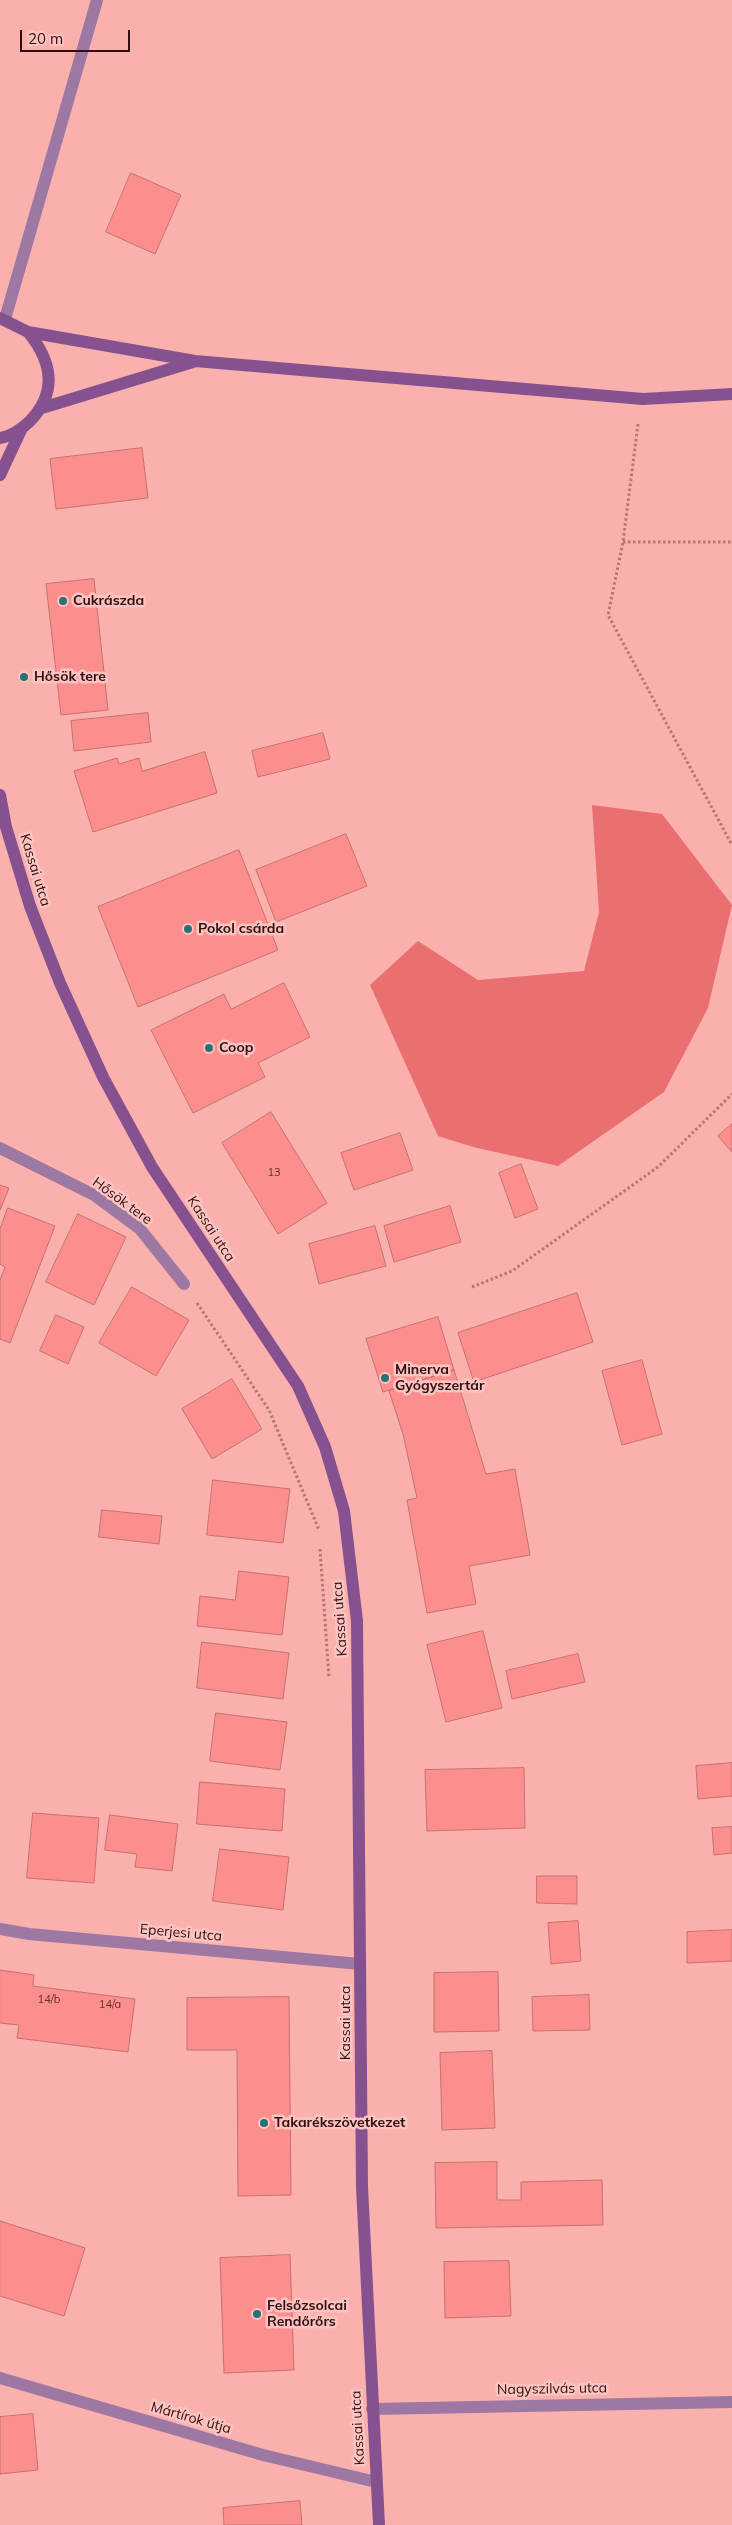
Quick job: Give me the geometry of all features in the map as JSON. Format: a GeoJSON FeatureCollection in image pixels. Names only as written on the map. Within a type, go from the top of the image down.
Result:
{"type":"FeatureCollection","features":[{"type":"Feature","properties":{"kind":"main road"},"geometry":{"type":"LineString","coordinates":[[3,319],[28,332],[195,361],[643,399],[732,394]]}},
{"type":"Feature","properties":{"kind":"main road"},"geometry":{"type":"LineString","coordinates":[[28,332],[42,349],[48,369],[47,390],[42,408]]}},
{"type":"Feature","properties":{"kind":"main road"},"geometry":{"type":"LineString","coordinates":[[0,475],[22,428],[42,408],[195,361]]}},
{"type":"Feature","properties":{"kind":"main road"},"geometry":{"type":"LineString","coordinates":[[0,438],[22,428]]}},
{"type":"Feature","properties":{"kind":"main road","name":"Kassai utca"},"geometry":{"type":"LineString","coordinates":[[0,795],[6,827],[30,906],[60,983],[103,1077],[152,1167],[298,1386],[330,1466],[344,1511],[357,1621],[362,2187],[379,2525]]}},
{"type":"Feature","properties":{"kind":"street"},"geometry":{"type":"LineString","coordinates":[[3,319],[97,0]]}},
{"type":"Feature","properties":{"kind":"street","name":"Hősök tere"},"geometry":{"type":"LineString","coordinates":[[0,1148],[94,1195],[140,1230],[184,1284]]}},
{"type":"Feature","properties":{"kind":"street","name":"Eperjesi utca"},"geometry":{"type":"LineString","coordinates":[[0,1929],[39,1935],[360,1964]]}},
{"type":"Feature","properties":{"kind":"street","name":"Mártírok útja"},"geometry":{"type":"LineString","coordinates":[[0,2378],[263,2455],[376,2482]]}},
{"type":"Feature","properties":{"kind":"street","name":"Nagyszilvás utca"},"geometry":{"type":"LineString","coordinates":[[372,2409],[732,2402]]}},
{"type":"Feature","properties":{"kind":"path"},"geometry":{"type":"LineString","coordinates":[[643,399],[634,442],[623,542],[608,615],[732,845]]}},
{"type":"Feature","properties":{"kind":"path"},"geometry":{"type":"LineString","coordinates":[[623,542],[732,542]]}},
{"type":"Feature","properties":{"kind":"path"},"geometry":{"type":"LineString","coordinates":[[472,1287],[512,1271],[658,1167],[732,1094]]}},
{"type":"Feature","properties":{"kind":"path"},"geometry":{"type":"LineString","coordinates":[[184,1284],[269,1410],[319,1530],[330,1685]]}},
{"type":"Feature","properties":{"kind":"shaded area"},"geometry":{"type":"Polygon","coordinates":[[[592,805],[662,814],[732,905],[708,1008],[664,1092],[558,1166],[473,1147],[438,1136],[370,985],[418,941],[478,980],[584,971],[599,912],[592,805]]]}},
{"type":"Feature","properties":{"kind":"building"},"geometry":{"type":"Polygon","coordinates":[[[131,173],[181,195],[155,254],[106,232],[131,173]]]}},
{"type":"Feature","properties":{"kind":"building"},"geometry":{"type":"Polygon","coordinates":[[[142,448],[148,498],[56,509],[50,459],[142,448]]]}},
{"type":"Feature","properties":{"kind":"building"},"geometry":{"type":"Polygon","coordinates":[[[94,579],[108,710],[61,715],[46,584],[94,579]]]}},
{"type":"Feature","properties":{"kind":"building"},"geometry":{"type":"Polygon","coordinates":[[[148,713],[151,742],[74,751],[71,721],[148,713]]]}},
{"type":"Feature","properties":{"kind":"building"},"geometry":{"type":"Polygon","coordinates":[[[323,733],[330,759],[258,777],[252,751],[323,733]]]}},
{"type":"Feature","properties":{"kind":"building"},"geometry":{"type":"Polygon","coordinates":[[[205,752],[217,793],[93,832],[74,771],[117,758],[119,764],[139,758],[142,771],[205,752]]]}},
{"type":"Feature","properties":{"kind":"building"},"geometry":{"type":"Polygon","coordinates":[[[346,834],[367,886],[276,922],[256,870],[346,834]]]}},
{"type":"Feature","properties":{"kind":"building","name":"Pokol csárda"},"geometry":{"type":"Polygon","coordinates":[[[239,850],[278,950],[138,1007],[98,907],[239,850]]]}},
{"type":"Feature","properties":{"kind":"building"},"geometry":{"type":"Polygon","coordinates":[[[284,983],[310,1037],[258,1063],[265,1077],[193,1113],[151,1030],[224,994],[231,1009],[284,983]]]}},
{"type":"Feature","properties":{"kind":"building"},"geometry":{"type":"Polygon","coordinates":[[[271,1112],[327,1203],[278,1234],[222,1143],[271,1112]]]}},
{"type":"Feature","properties":{"kind":"building"},"geometry":{"type":"Polygon","coordinates":[[[732,1124],[732,1152],[718,1136],[732,1124]]]}},
{"type":"Feature","properties":{"kind":"building"},"geometry":{"type":"Polygon","coordinates":[[[400,1133],[413,1170],[354,1190],[341,1153],[400,1133]]]}},
{"type":"Feature","properties":{"kind":"building"},"geometry":{"type":"Polygon","coordinates":[[[521,1164],[538,1209],[515,1218],[499,1173],[521,1164]]]}},
{"type":"Feature","properties":{"kind":"building"},"geometry":{"type":"Polygon","coordinates":[[[0,1185],[9,1188],[0,1210],[0,1185]]]}},
{"type":"Feature","properties":{"kind":"building"},"geometry":{"type":"Polygon","coordinates":[[[450,1206],[461,1242],[394,1262],[384,1226],[450,1206]]]}},
{"type":"Feature","properties":{"kind":"building"},"geometry":{"type":"Polygon","coordinates":[[[8,1208],[55,1226],[10,1343],[0,1339],[0,1280],[5,1267],[0,1264],[0,1229],[8,1208]]]}},
{"type":"Feature","properties":{"kind":"building"},"geometry":{"type":"Polygon","coordinates":[[[78,1214],[126,1237],[94,1305],[46,1282],[78,1214]]]}},
{"type":"Feature","properties":{"kind":"building"},"geometry":{"type":"Polygon","coordinates":[[[375,1226],[386,1266],[319,1284],[309,1244],[375,1226]]]}},
{"type":"Feature","properties":{"kind":"building"},"geometry":{"type":"Polygon","coordinates":[[[132,1287],[189,1320],[156,1376],[99,1343],[132,1287]]]}},
{"type":"Feature","properties":{"kind":"building"},"geometry":{"type":"Polygon","coordinates":[[[577,1293],[593,1342],[474,1382],[458,1333],[577,1293]]]}},
{"type":"Feature","properties":{"kind":"building"},"geometry":{"type":"Polygon","coordinates":[[[56,1315],[84,1327],[68,1364],[40,1351],[56,1315]]]}},
{"type":"Feature","properties":{"kind":"building"},"geometry":{"type":"Polygon","coordinates":[[[438,1317],[454,1370],[383,1392],[366,1339],[438,1317]]]}},
{"type":"Feature","properties":{"kind":"building"},"geometry":{"type":"Polygon","coordinates":[[[642,1360],[662,1434],[622,1445],[602,1371],[642,1360]]]}},
{"type":"Feature","properties":{"kind":"building"},"geometry":{"type":"Polygon","coordinates":[[[454,1370],[486,1474],[515,1469],[530,1555],[469,1566],[476,1604],[427,1613],[407,1500],[417,1498],[403,1434],[389,1391],[454,1370]]]}},
{"type":"Feature","properties":{"kind":"building"},"geometry":{"type":"Polygon","coordinates":[[[232,1379],[262,1429],[212,1459],[182,1409],[232,1379]]]}},
{"type":"Feature","properties":{"kind":"building"},"geometry":{"type":"Polygon","coordinates":[[[213,1480],[290,1489],[283,1543],[207,1535],[213,1480]]]}},
{"type":"Feature","properties":{"kind":"building"},"geometry":{"type":"Polygon","coordinates":[[[102,1510],[162,1516],[159,1544],[99,1537],[102,1510]]]}},
{"type":"Feature","properties":{"kind":"building"},"geometry":{"type":"Polygon","coordinates":[[[239,1571],[289,1577],[282,1635],[197,1626],[200,1596],[235,1600],[239,1571]]]}},
{"type":"Feature","properties":{"kind":"building"},"geometry":{"type":"Polygon","coordinates":[[[483,1631],[502,1708],[446,1722],[427,1645],[483,1631]]]}},
{"type":"Feature","properties":{"kind":"building"},"geometry":{"type":"Polygon","coordinates":[[[202,1642],[289,1653],[283,1699],[197,1688],[202,1642]]]}},
{"type":"Feature","properties":{"kind":"building"},"geometry":{"type":"Polygon","coordinates":[[[578,1654],[585,1682],[512,1699],[506,1671],[578,1654]]]}},
{"type":"Feature","properties":{"kind":"building"},"geometry":{"type":"Polygon","coordinates":[[[216,1713],[287,1722],[280,1770],[210,1761],[216,1713]]]}},
{"type":"Feature","properties":{"kind":"building"},"geometry":{"type":"Polygon","coordinates":[[[732,1763],[732,1796],[698,1799],[696,1766],[732,1763]]]}},
{"type":"Feature","properties":{"kind":"building"},"geometry":{"type":"Polygon","coordinates":[[[524,1768],[525,1828],[427,1831],[425,1770],[524,1768]]]}},
{"type":"Feature","properties":{"kind":"building"},"geometry":{"type":"Polygon","coordinates":[[[200,1782],[285,1789],[282,1831],[197,1824],[200,1782]]]}},
{"type":"Feature","properties":{"kind":"building"},"geometry":{"type":"Polygon","coordinates":[[[33,1813],[99,1818],[94,1883],[27,1878],[33,1813]]]}},
{"type":"Feature","properties":{"kind":"building"},"geometry":{"type":"Polygon","coordinates":[[[110,1815],[178,1824],[172,1871],[135,1867],[137,1854],[105,1850],[110,1815]]]}},
{"type":"Feature","properties":{"kind":"building"},"geometry":{"type":"Polygon","coordinates":[[[732,1827],[732,1853],[714,1855],[712,1828],[732,1827]]]}},
{"type":"Feature","properties":{"kind":"building"},"geometry":{"type":"Polygon","coordinates":[[[220,1849],[289,1857],[283,1910],[213,1901],[220,1849]]]}},
{"type":"Feature","properties":{"kind":"building"},"geometry":{"type":"Polygon","coordinates":[[[537,1876],[577,1876],[577,1904],[537,1903],[537,1876]]]}},
{"type":"Feature","properties":{"kind":"building"},"geometry":{"type":"Polygon","coordinates":[[[578,1921],[581,1961],[551,1964],[548,1923],[578,1921]]]}},
{"type":"Feature","properties":{"kind":"building"},"geometry":{"type":"Polygon","coordinates":[[[732,1930],[732,1961],[687,1963],[687,1932],[732,1930]]]}},
{"type":"Feature","properties":{"kind":"building"},"geometry":{"type":"Polygon","coordinates":[[[0,1970],[34,1975],[33,1986],[135,1999],[128,2052],[17,2038],[19,2025],[0,2023],[0,1970]]]}},
{"type":"Feature","properties":{"kind":"building"},"geometry":{"type":"Polygon","coordinates":[[[498,1972],[499,2031],[434,2032],[434,1973],[498,1972]]]}},
{"type":"Feature","properties":{"kind":"building"},"geometry":{"type":"Polygon","coordinates":[[[589,1995],[590,2030],[533,2031],[532,1997],[589,1995]]]}},
{"type":"Feature","properties":{"kind":"building","name":"Takarékszövetkezet"},"geometry":{"type":"Polygon","coordinates":[[[289,1997],[291,2195],[238,2196],[237,2050],[187,2050],[187,1998],[289,1997]]]}},
{"type":"Feature","properties":{"kind":"building"},"geometry":{"type":"Polygon","coordinates":[[[492,2051],[495,2128],[442,2130],[440,2053],[492,2051]]]}},
{"type":"Feature","properties":{"kind":"building"},"geometry":{"type":"Polygon","coordinates":[[[497,2162],[497,2200],[521,2200],[521,2182],[602,2180],[603,2225],[436,2228],[435,2163],[497,2162]]]}},
{"type":"Feature","properties":{"kind":"building"},"geometry":{"type":"Polygon","coordinates":[[[0,2221],[85,2248],[64,2316],[0,2296],[0,2221]]]}},
{"type":"Feature","properties":{"kind":"building","name":"Felsőzsolcai Rendőrőrs"},"geometry":{"type":"Polygon","coordinates":[[[290,2255],[294,2370],[224,2373],[220,2258],[290,2255]]]}},
{"type":"Feature","properties":{"kind":"building"},"geometry":{"type":"Polygon","coordinates":[[[509,2261],[511,2316],[445,2318],[444,2262],[509,2261]]]}},
{"type":"Feature","properties":{"kind":"building"},"geometry":{"type":"Polygon","coordinates":[[[33,2414],[38,2470],[0,2474],[0,2417],[33,2414]]]}},
{"type":"Feature","properties":{"kind":"building"},"geometry":{"type":"Polygon","coordinates":[[[300,2501],[302,2525],[224,2525],[223,2508],[300,2501]]]}},
{"type":"Feature","properties":{"kind":"place","name":"Cukrászda"},"geometry":{"type":"Point","coordinates":[63,601]}},
{"type":"Feature","properties":{"kind":"place","name":"Hősök tere"},"geometry":{"type":"Point","coordinates":[24,677]}},
{"type":"Feature","properties":{"kind":"place","name":"Pokol csárda"},"geometry":{"type":"Point","coordinates":[188,929]}},
{"type":"Feature","properties":{"kind":"place","name":"Coop"},"geometry":{"type":"Point","coordinates":[209,1048]}},
{"type":"Feature","properties":{"kind":"place","name":"Minerva Gyógyszertár"},"geometry":{"type":"Point","coordinates":[385,1378]}},
{"type":"Feature","properties":{"kind":"place","name":"Takarékszövetkezet"},"geometry":{"type":"Point","coordinates":[264,2123]}},
{"type":"Feature","properties":{"kind":"place","name":"Felsőzsolcai Rendőrőrs"},"geometry":{"type":"Point","coordinates":[257,2314]}}]}
